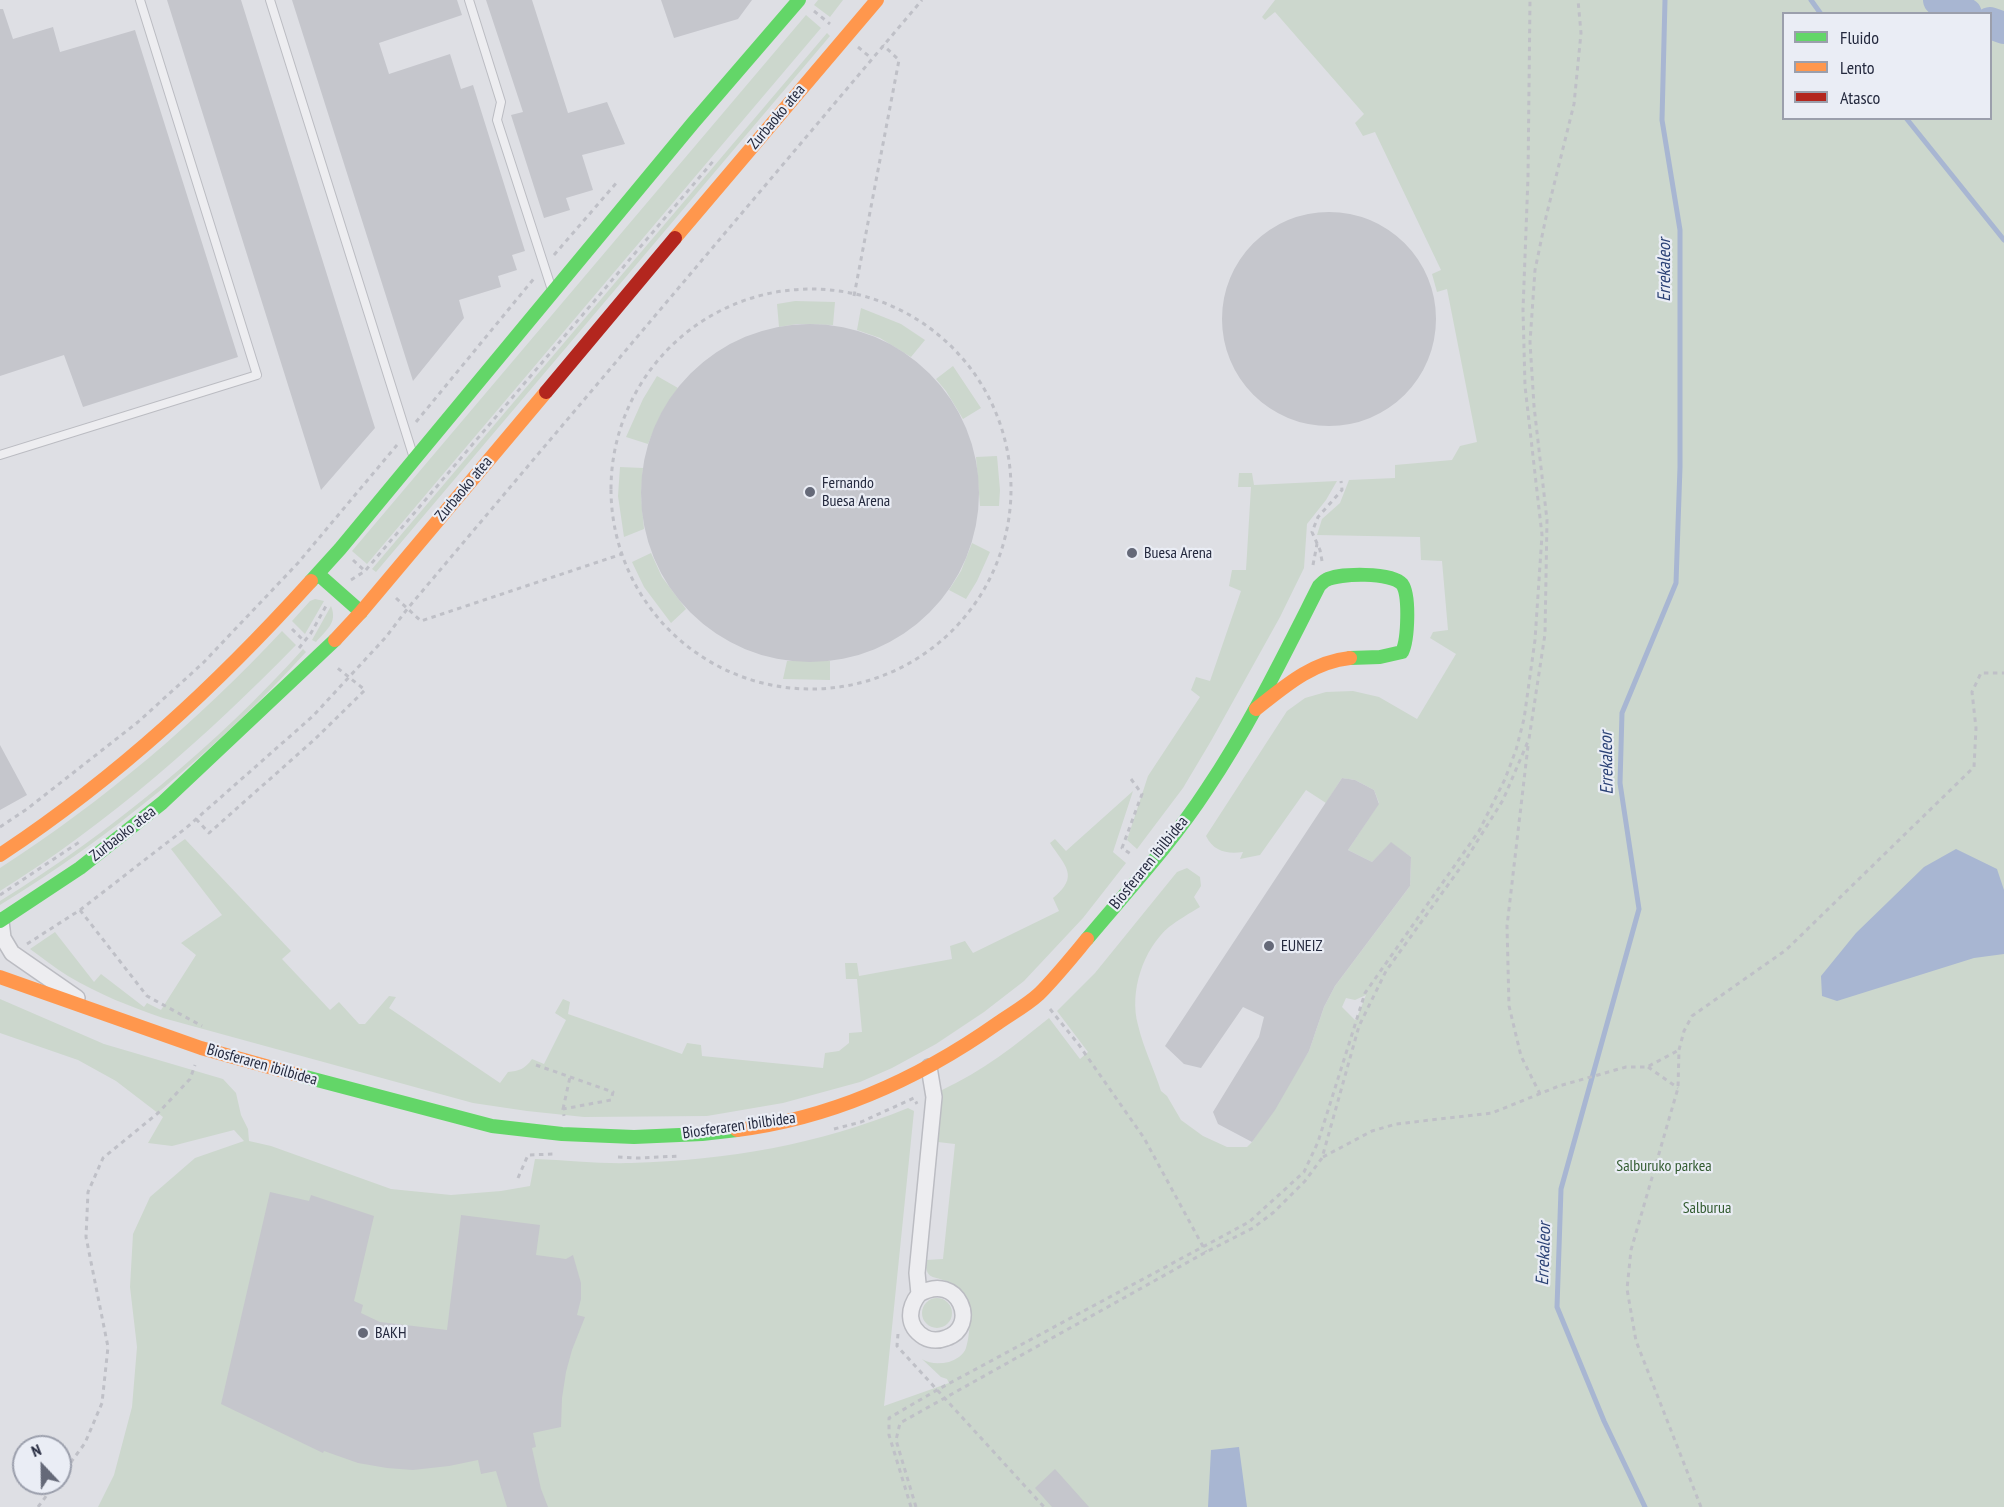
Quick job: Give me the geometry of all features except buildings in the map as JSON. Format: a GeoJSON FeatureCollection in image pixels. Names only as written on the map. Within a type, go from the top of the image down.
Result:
{"type":"FeatureCollection","features":[{"type":"Feature","properties":{"kind":"street"},"geometry":{"type":"LineString","coordinates":[[0,855],[91,790],[175,721],[279,617],[340,549],[693,123],[799,0]]}},
{"type":"Feature","properties":{"kind":"street","name":"Zurbaoko atea"},"geometry":{"type":"LineString","coordinates":[[0,921],[80,868],[162,803],[320,657],[875,1]]}},
{"type":"Feature","properties":{"kind":"street"},"geometry":{"type":"LineString","coordinates":[[318,574],[360,612]]}},
{"type":"Feature","properties":{"kind":"street","name":"Biosferaren ibilbidea"},"geometry":{"type":"LineString","coordinates":[[0,976],[201,1048],[492,1126],[539,1132],[634,1137],[702,1134],[757,1127],[805,1117],[858,1100],[929,1067],[968,1045],[1038,995],[1149,866],[1206,791],[1256,708],[1319,586],[1325,580],[1332,578],[1383,575],[1394,577],[1402,583],[1405,592],[1408,642],[1402,652],[1380,658],[1342,658],[1315,667],[1256,708]]}},
{"type":"Feature","properties":{"kind":"street"},"geometry":{"type":"LineString","coordinates":[[0,921],[3,938],[12,953]]}},
{"type":"Feature","properties":{"kind":"street","name":"Biosferaren ibilbidea"},"geometry":{"type":"LineString","coordinates":[[12,953],[100,1013]]}},
{"type":"Feature","properties":{"kind":"street"},"geometry":{"type":"LineString","coordinates":[[919,1294],[917,1273],[934,1097],[929,1067]]}},
{"type":"Feature","properties":{"kind":"lane"},"geometry":{"type":"LineString","coordinates":[[0,455],[257,375],[140,0]]}},
{"type":"Feature","properties":{"kind":"lane"},"geometry":{"type":"LineString","coordinates":[[270,0],[415,460]]}},
{"type":"Feature","properties":{"kind":"lane"},"geometry":{"type":"LineString","coordinates":[[469,0],[501,102],[497,120],[553,293]]}},
{"type":"Feature","properties":{"kind":"path"},"geometry":{"type":"LineString","coordinates":[[12,953],[80,910],[196,819],[313,716],[386,637],[922,0]]}},
{"type":"Feature","properties":{"kind":"path"},"geometry":{"type":"LineString","coordinates":[[911,1507],[890,1434],[889,1418],[1249,1222],[1304,1172],[1318,1142],[1365,993],[1479,831],[1505,779],[1523,725],[1535,640],[1542,535],[1525,386],[1523,310],[1528,177],[1530,0]]}},
{"type":"Feature","properties":{"kind":"path"},"geometry":{"type":"LineString","coordinates":[[1540,1094],[1521,1056],[1509,1006],[1507,926],[1528,739],[1545,634],[1546,520],[1534,406],[1531,330],[1535,270],[1574,104],[1581,33],[1578,0]]}},
{"type":"Feature","properties":{"kind":"path"},"geometry":{"type":"LineString","coordinates":[[830,23],[836,16]]}},
{"type":"Feature","properties":{"kind":"path"},"geometry":{"type":"LineString","coordinates":[[854,297],[899,60],[883,45]]}},
{"type":"Feature","properties":{"kind":"path"},"geometry":{"type":"LineString","coordinates":[[297,650],[305,641],[336,590],[365,571],[721,151]]}},
{"type":"Feature","properties":{"kind":"path"},"geometry":{"type":"LineString","coordinates":[[655,354],[614,432],[609,473],[622,554],[639,591],[664,624],[686,645],[730,672],[769,685],[810,689],[851,684],[890,672],[926,651],[960,627],[985,594],[1003,557],[1011,521],[1013,474],[1003,430],[987,393],[962,357],[929,328],[895,309],[854,297],[817,290],[774,292],[735,304],[691,322],[664,346]]}},
{"type":"Feature","properties":{"kind":"path"},"geometry":{"type":"LineString","coordinates":[[1325,580],[1320,550],[1312,532],[1318,517],[1342,490],[1341,481]]}},
{"type":"Feature","properties":{"kind":"path"},"geometry":{"type":"LineString","coordinates":[[322,533],[421,621],[622,554]]}},
{"type":"Feature","properties":{"kind":"path"},"geometry":{"type":"LineString","coordinates":[[1313,568],[1317,544]]}},
{"type":"Feature","properties":{"kind":"path"},"geometry":{"type":"LineString","coordinates":[[279,617],[305,641]]}},
{"type":"Feature","properties":{"kind":"path"},"geometry":{"type":"LineString","coordinates":[[196,819],[209,833],[314,740],[365,690],[320,657]]}},
{"type":"Feature","properties":{"kind":"path"},"geometry":{"type":"LineString","coordinates":[[1701,1507],[1636,1341],[1627,1289],[1631,1250],[1678,1088],[1679,1050],[1683,1031],[1692,1016],[1786,950],[1974,767],[1976,728],[1972,692],[1981,674],[2004,673]]}},
{"type":"Feature","properties":{"kind":"path"},"geometry":{"type":"LineString","coordinates":[[916,1507],[896,1440],[900,1423],[1253,1228],[1274,1212],[1305,1181],[1323,1158],[1359,1026],[1386,971],[1463,864],[1503,800],[1528,739],[1523,725]]}},
{"type":"Feature","properties":{"kind":"path"},"geometry":{"type":"LineString","coordinates":[[1131,779],[1142,794],[1122,848],[1149,866]]}},
{"type":"Feature","properties":{"kind":"path"},"geometry":{"type":"LineString","coordinates":[[0,895],[81,841]]}},
{"type":"Feature","properties":{"kind":"path"},"geometry":{"type":"LineString","coordinates":[[72,1461],[85,1443],[102,1403],[108,1347],[86,1237],[88,1192],[103,1158],[158,1113],[190,1079],[206,1028],[147,996],[80,910]]}},
{"type":"Feature","properties":{"kind":"path"},"geometry":{"type":"LineString","coordinates":[[1038,995],[1079,1045],[1144,1138],[1206,1252]]}},
{"type":"Feature","properties":{"kind":"path"},"geometry":{"type":"LineString","coordinates":[[1323,1158],[1372,1131],[1396,1124],[1492,1113],[1580,1080],[1626,1067],[1647,1067],[1679,1050]]}},
{"type":"Feature","properties":{"kind":"path"},"geometry":{"type":"LineString","coordinates":[[1647,1067],[1678,1088]]}},
{"type":"Feature","properties":{"kind":"path"},"geometry":{"type":"LineString","coordinates":[[563,1109],[570,1077]]}},
{"type":"Feature","properties":{"kind":"path"},"geometry":{"type":"LineString","coordinates":[[828,1131],[861,1122],[914,1098],[920,1109]]}},
{"type":"Feature","properties":{"kind":"path"},"geometry":{"type":"LineString","coordinates":[[615,1157],[684,1156]]}},
{"type":"Feature","properties":{"kind":"path"},"geometry":{"type":"LineString","coordinates":[[898,1334],[897,1346],[1044,1507]]}},
{"type":"Feature","properties":{"kind":"green space"},"geometry":{"type":"Polygon","coordinates":[[[818,0],[843,0],[830,17],[814,5],[818,0]]]}},
{"type":"Feature","properties":{"kind":"green space","name":"Salburuko parkea"},"geometry":{"type":"Polygon","coordinates":[[[1275,0],[2004,0],[2004,1507],[98,1507],[114,1475],[132,1407],[137,1347],[130,1287],[133,1234],[150,1197],[195,1158],[244,1141],[234,1130],[172,1146],[148,1143],[163,1117],[116,1081],[78,1060],[0,1033],[0,999],[104,1044],[223,1079],[236,1093],[241,1115],[248,1129],[249,1141],[271,1146],[391,1189],[451,1195],[530,1186],[535,1159],[631,1163],[738,1154],[840,1132],[908,1108],[914,1111],[884,1406],[949,1383],[922,1359],[935,1363],[949,1362],[965,1351],[967,1343],[970,1315],[966,1298],[953,1285],[931,1276],[926,1267],[926,1260],[943,1259],[955,1144],[938,1142],[942,1090],[971,1075],[998,1057],[1049,1018],[1080,1059],[1088,1052],[1057,1011],[1095,973],[1177,872],[1187,868],[1200,877],[1201,886],[1194,897],[1200,907],[1169,927],[1145,959],[1135,999],[1138,1025],[1161,1091],[1167,1096],[1181,1120],[1203,1136],[1227,1147],[1247,1147],[1252,1142],[1309,1051],[1324,1007],[1335,986],[1410,886],[1411,857],[1391,843],[1372,862],[1348,850],[1379,803],[1374,790],[1355,780],[1342,778],[1326,803],[1306,790],[1260,855],[1240,859],[1243,852],[1232,853],[1217,849],[1206,836],[1287,711],[1305,698],[1326,692],[1353,691],[1379,697],[1417,719],[1456,654],[1430,638],[1433,632],[1448,630],[1442,561],[1421,560],[1420,537],[1317,535],[1322,519],[1340,503],[1349,480],[1395,478],[1395,465],[1452,460],[1460,446],[1477,442],[1447,289],[1437,292],[1432,274],[1441,270],[1375,132],[1363,136],[1355,123],[1364,114],[1275,12],[1265,20],[1262,17],[1275,0]],[[1366,995],[1355,1000],[1346,998],[1342,1007],[1356,1020],[1366,995]]]}},
{"type":"Feature","properties":{"kind":"green space"},"geometry":{"type":"Polygon","coordinates":[[[806,15],[821,28],[367,564],[352,551],[806,15]]]}},
{"type":"Feature","properties":{"kind":"green space"},"geometry":{"type":"Polygon","coordinates":[[[827,33],[830,36],[376,572],[372,569],[827,33]]]}},
{"type":"Feature","properties":{"kind":"green space"},"geometry":{"type":"Polygon","coordinates":[[[795,301],[835,302],[833,325],[797,324],[779,327],[777,304],[795,301]]]}},
{"type":"Feature","properties":{"kind":"green space"},"geometry":{"type":"Polygon","coordinates":[[[861,308],[901,324],[925,340],[911,357],[880,338],[857,330],[861,308]]]}},
{"type":"Feature","properties":{"kind":"green space"},"geometry":{"type":"Polygon","coordinates":[[[953,366],[981,408],[963,419],[936,379],[953,366]]]}},
{"type":"Feature","properties":{"kind":"green space"},"geometry":{"type":"Polygon","coordinates":[[[657,376],[678,388],[661,414],[648,444],[626,437],[643,399],[657,376]]]}},
{"type":"Feature","properties":{"kind":"green space"},"geometry":{"type":"Polygon","coordinates":[[[997,456],[999,506],[980,506],[976,457],[997,456]]]}},
{"type":"Feature","properties":{"kind":"green space"},"geometry":{"type":"Polygon","coordinates":[[[620,467],[643,468],[641,495],[644,529],[624,537],[618,496],[620,467]]]}},
{"type":"Feature","properties":{"kind":"green space"},"geometry":{"type":"Polygon","coordinates":[[[1239,473],[1252,473],[1254,485],[1337,481],[1326,500],[1307,524],[1304,568],[1280,617],[1183,788],[1137,849],[1127,840],[1148,776],[1200,697],[1191,690],[1196,677],[1210,681],[1241,591],[1229,586],[1232,570],[1246,570],[1251,487],[1238,487],[1239,473]]]}},
{"type":"Feature","properties":{"kind":"green space"},"geometry":{"type":"Polygon","coordinates":[[[972,543],[990,552],[966,599],[949,590],[961,571],[972,543]]]}},
{"type":"Feature","properties":{"kind":"green space"},"geometry":{"type":"Polygon","coordinates":[[[651,553],[662,577],[686,609],[671,623],[644,587],[632,562],[651,553]]]}},
{"type":"Feature","properties":{"kind":"green space"},"geometry":{"type":"Polygon","coordinates":[[[315,599],[324,601],[305,634],[292,621],[310,601],[315,599]]]}},
{"type":"Feature","properties":{"kind":"green space"},"geometry":{"type":"Polygon","coordinates":[[[331,606],[332,622],[316,642],[312,640],[331,606]]]}},
{"type":"Feature","properties":{"kind":"green space"},"geometry":{"type":"Polygon","coordinates":[[[282,631],[296,645],[227,713],[118,808],[80,837],[0,891],[0,868],[76,815],[148,758],[217,697],[282,631]]]}},
{"type":"Feature","properties":{"kind":"green space"},"geometry":{"type":"Polygon","coordinates":[[[303,649],[306,652],[273,687],[162,789],[82,851],[0,905],[0,901],[81,847],[160,786],[235,719],[303,649]]]}},
{"type":"Feature","properties":{"kind":"green space"},"geometry":{"type":"Polygon","coordinates":[[[787,661],[830,661],[830,680],[783,679],[787,661]]]}},
{"type":"Feature","properties":{"kind":"green space"},"geometry":{"type":"Polygon","coordinates":[[[1133,791],[1113,852],[1126,863],[1083,918],[1024,981],[984,1012],[936,1044],[860,1082],[783,1103],[707,1116],[584,1117],[473,1103],[163,1018],[91,989],[63,973],[30,949],[55,932],[94,982],[101,974],[144,1007],[147,1003],[161,1010],[196,955],[181,943],[222,915],[171,849],[185,839],[291,951],[282,959],[330,1010],[339,1002],[359,1024],[365,1024],[389,996],[396,997],[389,1008],[500,1083],[508,1072],[522,1069],[532,1059],[544,1064],[566,1020],[555,1013],[563,999],[570,1002],[568,1014],[682,1054],[687,1043],[701,1045],[702,1056],[823,1068],[825,1053],[839,1051],[849,1043],[849,1033],[862,1032],[857,979],[846,979],[845,963],[857,963],[859,976],[952,959],[950,946],[965,941],[973,953],[1059,911],[1053,898],[1066,883],[1068,877],[1065,865],[1050,843],[1055,839],[1066,851],[1133,791]]]}},
{"type":"Feature","properties":{"kind":"green space"},"geometry":{"type":"Polygon","coordinates":[[[937,1298],[947,1303],[952,1313],[947,1323],[937,1328],[927,1323],[922,1313],[927,1303],[937,1298]]]}},
{"type":"Feature","properties":{"kind":"water"},"geometry":{"type":"Polygon","coordinates":[[[1956,849],[1997,869],[2004,890],[2004,954],[1974,958],[1837,1001],[1822,996],[1821,976],[1856,933],[1924,867],[1956,849]]]}},
{"type":"Feature","properties":{"kind":"water"},"geometry":{"type":"Polygon","coordinates":[[[1239,1447],[1247,1507],[1208,1507],[1211,1450],[1239,1447]]]}},
{"type":"Feature","properties":{"kind":"waterway","name":"Errekaleor"},"geometry":{"type":"LineString","coordinates":[[1645,1507],[1604,1421],[1557,1307],[1561,1189],[1639,909],[1620,783],[1622,713],[1676,583],[1680,467],[1680,230],[1662,120],[1665,0]]}},
{"type":"Feature","properties":{"kind":"waterway"},"geometry":{"type":"LineString","coordinates":[[1811,0],[1820,12]]}},
{"type":"Feature","properties":{"kind":"waterway"},"geometry":{"type":"LineString","coordinates":[[1939,0],[1962,12]]}},
{"type":"Feature","properties":{"kind":"waterway"},"geometry":{"type":"LineString","coordinates":[[1992,24],[2004,28]]}},
{"type":"Feature","properties":{"kind":"waterway"},"geometry":{"type":"LineString","coordinates":[[1908,120],[2004,240]]}},
{"type":"Feature","properties":{"kind":"traffic: fast"},"geometry":{"type":"LineString","coordinates":[[311,581],[693,123],[799,0]]}},
{"type":"Feature","properties":{"kind":"traffic: fast"},"geometry":{"type":"LineString","coordinates":[[318,574],[361,612]]}},
{"type":"Feature","properties":{"kind":"traffic: fast"},"geometry":{"type":"LineString","coordinates":[[1087,939],[1164,847],[1223,765],[1280,664],[1319,586],[1333,578],[1353,575],[1388,577],[1396,580],[1405,590],[1407,607],[1406,638],[1402,652],[1380,657],[1350,658]]}},
{"type":"Feature","properties":{"kind":"traffic: fast"},"geometry":{"type":"LineString","coordinates":[[0,921],[80,868],[162,803],[335,640]]}},
{"type":"Feature","properties":{"kind":"traffic: fast"},"geometry":{"type":"LineString","coordinates":[[298,1075],[492,1126],[562,1134],[634,1137],[737,1130]]}},
{"type":"Feature","properties":{"kind":"traffic: slow"},"geometry":{"type":"LineString","coordinates":[[675,238],[877,0]]}},
{"type":"Feature","properties":{"kind":"traffic: slow"},"geometry":{"type":"LineString","coordinates":[[335,640],[546,392]]}},
{"type":"Feature","properties":{"kind":"traffic: slow"},"geometry":{"type":"LineString","coordinates":[[0,855],[85,794],[164,728],[239,657],[311,581]]}},
{"type":"Feature","properties":{"kind":"traffic: slow"},"geometry":{"type":"LineString","coordinates":[[1256,709],[1288,684],[1311,670],[1323,664],[1350,658]]}},
{"type":"Feature","properties":{"kind":"traffic: slow"},"geometry":{"type":"LineString","coordinates":[[737,1130],[807,1116],[841,1105],[874,1093],[938,1061],[1039,994],[1087,939]]}},
{"type":"Feature","properties":{"kind":"traffic: slow"},"geometry":{"type":"LineString","coordinates":[[0,977],[201,1048],[298,1075]]}},
{"type":"Feature","properties":{"kind":"traffic: jam"},"geometry":{"type":"LineString","coordinates":[[546,392],[675,238]]}},
{"type":"Feature","properties":{"kind":"place","name":"Fernando Buesa Arena"},"geometry":{"type":"Point","coordinates":[810,492]}},
{"type":"Feature","properties":{"kind":"place","name":"Buesa Arena"},"geometry":{"type":"Point","coordinates":[1132,553]}},
{"type":"Feature","properties":{"kind":"place","name":"EUNEIZ"},"geometry":{"type":"Point","coordinates":[1269,946]}},
{"type":"Feature","properties":{"kind":"place","name":"BAKH"},"geometry":{"type":"Point","coordinates":[363,1333]}},
{"type":"Feature","properties":{"kind":"park label","name":"Salburua"},"geometry":{"type":"Point","coordinates":[1707,1208]}}]}
